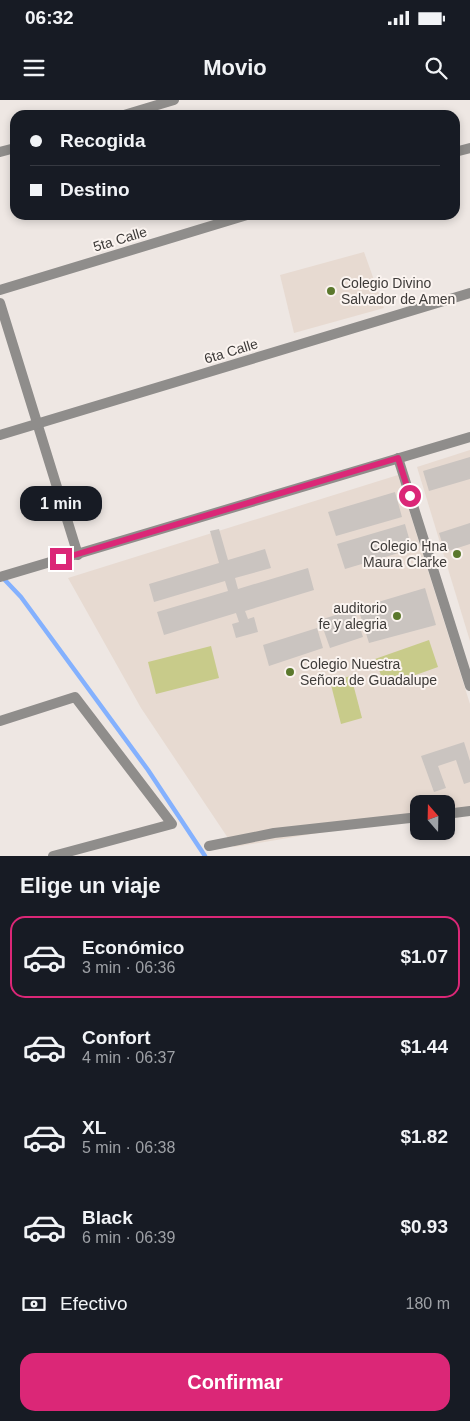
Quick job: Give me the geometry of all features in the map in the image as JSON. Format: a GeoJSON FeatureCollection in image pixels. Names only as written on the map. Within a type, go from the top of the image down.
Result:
{"type":"FeatureCollection","features":[{"type":"Feature","properties":{"kind":"street"},"geometry":{"type":"LineString","coordinates":[[141,110],[174,100]]}},
{"type":"Feature","properties":{"kind":"street","name":"5ta Calle"},"geometry":{"type":"LineString","coordinates":[[0,290],[231,220]]}},
{"type":"Feature","properties":{"kind":"street","name":"6ta Calle"},"geometry":{"type":"LineString","coordinates":[[0,435],[470,293]]}},
{"type":"Feature","properties":{"kind":"street"},"geometry":{"type":"LineString","coordinates":[[0,304],[78,555]]}},
{"type":"Feature","properties":{"kind":"street"},"geometry":{"type":"LineString","coordinates":[[4,576],[470,437]]}},
{"type":"Feature","properties":{"kind":"street"},"geometry":{"type":"LineString","coordinates":[[398,458],[470,686]]}},
{"type":"Feature","properties":{"kind":"street"},"geometry":{"type":"LineString","coordinates":[[0,720],[75,697],[172,824],[52,856]]}},
{"type":"Feature","properties":{"kind":"street"},"geometry":{"type":"LineString","coordinates":[[455,813],[470,811]]}},
{"type":"Feature","properties":{"kind":"street"},"geometry":{"type":"LineString","coordinates":[[209,846],[274,833],[410,818]]}},
{"type":"Feature","properties":{"kind":"shaded area","name":"Colegio Divino Salvador de Amen"},"geometry":{"type":"Polygon","coordinates":[[[364,252],[384,308],[294,333],[280,275],[364,252]]]}},
{"type":"Feature","properties":{"kind":"shaded area","name":"Colegio Hna Maura Clarke"},"geometry":{"type":"Polygon","coordinates":[[[470,450],[470,641],[417,467],[470,450]]]}},
{"type":"Feature","properties":{"kind":"shaded area","name":"Colegio Nuestra Señora de Guadalupe"},"geometry":{"type":"Polygon","coordinates":[[[398,475],[470,704],[470,807],[455,810],[455,795],[410,795],[410,818],[234,847],[141,708],[68,578],[398,475]]]}},
{"type":"Feature","properties":{"kind":"green space"},"geometry":{"type":"Polygon","coordinates":[[[429,640],[438,667],[385,686],[375,659],[429,640]]]}},
{"type":"Feature","properties":{"kind":"green space"},"geometry":{"type":"Polygon","coordinates":[[[211,646],[219,678],[156,694],[148,662],[211,646]]]}},
{"type":"Feature","properties":{"kind":"green space"},"geometry":{"type":"Polygon","coordinates":[[[351,676],[362,718],[341,724],[330,681],[351,676]]]}},
{"type":"Feature","properties":{"kind":"building"},"geometry":{"type":"Polygon","coordinates":[[[470,457],[470,479],[429,491],[423,471],[470,457]]]}},
{"type":"Feature","properties":{"kind":"building"},"geometry":{"type":"Polygon","coordinates":[[[395,492],[402,517],[336,536],[328,512],[395,492]]]}},
{"type":"Feature","properties":{"kind":"building"},"geometry":{"type":"Polygon","coordinates":[[[470,523],[470,544],[445,552],[439,533],[470,523]]]}},
{"type":"Feature","properties":{"kind":"building"},"geometry":{"type":"Polygon","coordinates":[[[405,524],[412,549],[345,569],[337,544],[405,524]]]}},
{"type":"Feature","properties":{"kind":"building"},"geometry":{"type":"Polygon","coordinates":[[[219,529],[228,560],[265,549],[271,568],[235,578],[238,589],[308,568],[314,590],[245,611],[248,619],[254,617],[258,632],[236,638],[232,624],[239,622],[236,613],[164,635],[157,612],[228,591],[225,581],[154,602],[149,584],[219,563],[210,531],[219,529]]]}},
{"type":"Feature","properties":{"kind":"building","name":"auditorio fe y alegria"},"geometry":{"type":"Polygon","coordinates":[[[425,588],[436,625],[369,643],[358,608],[425,588]]]}},
{"type":"Feature","properties":{"kind":"building"},"geometry":{"type":"Polygon","coordinates":[[[354,609],[363,637],[330,648],[320,620],[354,609]]]}},
{"type":"Feature","properties":{"kind":"building"},"geometry":{"type":"Polygon","coordinates":[[[317,628],[323,648],[269,666],[263,645],[317,628]]]}},
{"type":"Feature","properties":{"kind":"building"},"geometry":{"type":"Polygon","coordinates":[[[464,742],[470,761],[470,782],[464,784],[456,760],[438,766],[446,788],[434,792],[421,756],[464,742]]]}},
{"type":"Feature","properties":{"kind":"waterway"},"geometry":{"type":"LineString","coordinates":[[2,577],[21,597],[148,770],[205,856]]}},
{"type":"Feature","properties":{"kind":"place","name":"Colegio Divino Salvador de Amen"},"geometry":{"type":"Point","coordinates":[331,291]}},
{"type":"Feature","properties":{"kind":"place","name":"Colegio Hna Maura Clarke"},"geometry":{"type":"Point","coordinates":[457,554]}},
{"type":"Feature","properties":{"kind":"place","name":"auditorio fe y alegria"},"geometry":{"type":"Point","coordinates":[397,616]}},
{"type":"Feature","properties":{"kind":"place","name":"Colegio Nuestra Señora de Guadalupe"},"geometry":{"type":"Point","coordinates":[290,672]}},
{"type":"Feature","properties":{"kind":"route"},"geometry":{"type":"LineString","coordinates":[[61,559],[398,458],[410,496]]}}]}
